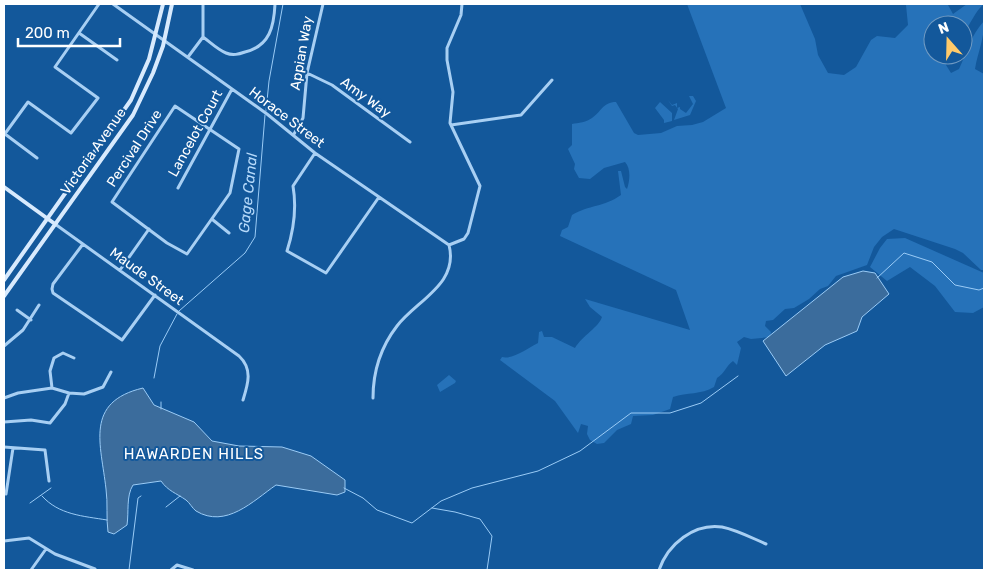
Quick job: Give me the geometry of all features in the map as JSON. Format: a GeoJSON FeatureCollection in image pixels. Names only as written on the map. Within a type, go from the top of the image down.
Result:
{"type":"FeatureCollection","features":[{"type":"Feature","properties":{"kind":"main road","name":"Victoria Avenue"},"geometry":{"type":"LineString","coordinates":[[4,280],[131,100],[149,59],[163,4]]}},
{"type":"Feature","properties":{"kind":"main road","name":"Victoria Avenue"},"geometry":{"type":"LineString","coordinates":[[4,296],[133,115],[153,73],[165,41],[172,4]]}},
{"type":"Feature","properties":{"kind":"main road","name":"Maude Street"},"geometry":{"type":"LineString","coordinates":[[4,187],[55,224]]}},
{"type":"Feature","properties":{"kind":"street"},"geometry":{"type":"LineString","coordinates":[[37,158],[4,135],[28,102],[71,133],[98,98],[55,67],[99,4]]}},
{"type":"Feature","properties":{"kind":"street","name":"Horace Street"},"geometry":{"type":"LineString","coordinates":[[113,4],[266,113],[294,134],[314,153],[449,245]]}},
{"type":"Feature","properties":{"kind":"street"},"geometry":{"type":"LineString","coordinates":[[188,57],[203,38],[203,4]]}},
{"type":"Feature","properties":{"kind":"street"},"geometry":{"type":"LineString","coordinates":[[203,38],[226,53],[235,55],[254,50],[264,44],[271,32],[275,4]]}},
{"type":"Feature","properties":{"kind":"street","name":"Appian Way"},"geometry":{"type":"LineString","coordinates":[[294,134],[303,118],[307,73],[323,4]]}},
{"type":"Feature","properties":{"kind":"street"},"geometry":{"type":"LineString","coordinates":[[373,398],[378,360],[386,343],[413,308],[436,290],[445,279],[450,251],[449,245],[454,245],[464,239],[468,233],[480,186],[451,126],[450,115],[453,92],[447,48],[461,15],[462,4]]}},
{"type":"Feature","properties":{"kind":"street"},"geometry":{"type":"LineString","coordinates":[[79,33],[117,60]]}},
{"type":"Feature","properties":{"kind":"street","name":"Amy Way"},"geometry":{"type":"LineString","coordinates":[[307,73],[332,85],[410,142]]}},
{"type":"Feature","properties":{"kind":"street"},"geometry":{"type":"LineString","coordinates":[[451,126],[521,115],[552,80]]}},
{"type":"Feature","properties":{"kind":"street","name":"Lancelot Court"},"geometry":{"type":"LineString","coordinates":[[178,188],[232,89]]}},
{"type":"Feature","properties":{"kind":"street","name":"Percival Drive"},"geometry":{"type":"LineString","coordinates":[[149,229],[112,202],[175,106],[211,130]]}},
{"type":"Feature","properties":{"kind":"street"},"geometry":{"type":"LineString","coordinates":[[120,270],[149,229],[187,254],[213,220],[230,193],[239,149],[211,130]]}},
{"type":"Feature","properties":{"kind":"street"},"geometry":{"type":"LineString","coordinates":[[314,153],[292,186],[296,204],[294,227],[287,251],[326,273],[379,197]]}},
{"type":"Feature","properties":{"kind":"street"},"geometry":{"type":"LineString","coordinates":[[213,220],[229,233]]}},
{"type":"Feature","properties":{"kind":"street","name":"Maude Street"},"geometry":{"type":"LineString","coordinates":[[55,224],[244,361],[249,376],[243,400]]}},
{"type":"Feature","properties":{"kind":"street"},"geometry":{"type":"LineString","coordinates":[[83,244],[52,288],[54,293],[122,340],[155,295]]}},
{"type":"Feature","properties":{"kind":"street"},"geometry":{"type":"LineString","coordinates":[[450,251],[453,251],[454,245]]}},
{"type":"Feature","properties":{"kind":"street"},"geometry":{"type":"LineString","coordinates":[[4,346],[31,320],[39,305]]}},
{"type":"Feature","properties":{"kind":"street"},"geometry":{"type":"LineString","coordinates":[[17,310],[31,320]]}},
{"type":"Feature","properties":{"kind":"street"},"geometry":{"type":"LineString","coordinates":[[52,388],[50,371],[54,358],[63,353],[74,358]]}},
{"type":"Feature","properties":{"kind":"street"},"geometry":{"type":"LineString","coordinates":[[4,398],[18,393],[52,388],[69,393],[84,394],[103,387],[111,372]]}},
{"type":"Feature","properties":{"kind":"street"},"geometry":{"type":"LineString","coordinates":[[4,422],[30,420],[50,424],[65,404],[69,393]]}},
{"type":"Feature","properties":{"kind":"street"},"geometry":{"type":"LineString","coordinates":[[4,447],[45,450],[49,481]]}},
{"type":"Feature","properties":{"kind":"street"},"geometry":{"type":"LineString","coordinates":[[6,494],[13,448]]}},
{"type":"Feature","properties":{"kind":"street"},"geometry":{"type":"LineString","coordinates":[[659,570],[663,560],[673,546],[690,534],[706,527],[730,529],[766,544]]}},
{"type":"Feature","properties":{"kind":"street"},"geometry":{"type":"LineString","coordinates":[[4,541],[30,538],[46,549],[95,569]]}},
{"type":"Feature","properties":{"kind":"street"},"geometry":{"type":"LineString","coordinates":[[31,570],[46,549]]}},
{"type":"Feature","properties":{"kind":"street"},"geometry":{"type":"LineString","coordinates":[[172,568],[193,570]]}},
{"type":"Feature","properties":{"kind":"shaded area"},"geometry":{"type":"Polygon","coordinates":[[[687,4],[800,4],[815,39],[818,55],[828,73],[844,75],[856,67],[871,40],[877,36],[895,38],[908,25],[906,5],[948,5],[953,14],[967,4],[984,4],[973,18],[973,15],[923,15],[923,65],[946,65],[951,73],[959,69],[961,65],[973,65],[973,36],[984,21],[982,40],[975,69],[984,74],[984,270],[981,270],[963,253],[955,249],[894,229],[882,237],[874,247],[867,265],[836,276],[828,286],[820,289],[809,299],[794,308],[785,309],[773,320],[766,321],[765,326],[771,332],[770,337],[751,339],[744,337],[737,342],[741,348],[737,365],[733,361],[717,378],[714,387],[709,390],[673,397],[670,409],[653,415],[633,416],[631,424],[617,430],[604,443],[597,444],[590,440],[587,434],[588,426],[581,424],[578,433],[555,401],[500,360],[502,357],[510,357],[538,343],[539,332],[542,331],[544,337],[552,337],[575,348],[598,324],[602,317],[590,307],[585,299],[690,330],[676,290],[560,236],[562,230],[568,227],[572,215],[584,209],[609,202],[621,195],[618,171],[621,171],[627,189],[629,179],[629,171],[625,162],[604,168],[590,179],[579,178],[568,149],[572,145],[572,124],[590,119],[605,105],[616,102],[634,133],[638,135],[661,133],[677,126],[703,122],[726,108],[687,4]]]}},
{"type":"Feature","properties":{"kind":"shaded area"},"geometry":{"type":"Polygon","coordinates":[[[689,96],[693,96],[696,101],[690,115],[674,120],[677,108],[680,107],[686,113],[693,104],[689,96]]]}},
{"type":"Feature","properties":{"kind":"shaded area"},"geometry":{"type":"Polygon","coordinates":[[[660,102],[672,113],[672,121],[664,123],[664,120],[655,108],[660,102]]]}},
{"type":"Feature","properties":{"kind":"shaded area"},"geometry":{"type":"Polygon","coordinates":[[[905,238],[984,273],[984,307],[973,313],[955,312],[935,286],[910,267],[887,281],[870,267],[887,239],[905,238]]]}},
{"type":"Feature","properties":{"kind":"shaded area"},"geometry":{"type":"Polygon","coordinates":[[[863,271],[875,273],[889,294],[862,317],[857,331],[825,345],[786,376],[763,341],[843,277],[863,271]]]}},
{"type":"Feature","properties":{"kind":"shaded area"},"geometry":{"type":"Polygon","coordinates":[[[449,375],[456,381],[455,383],[440,392],[437,385],[449,375]]]}},
{"type":"Feature","properties":{"kind":"shaded area"},"geometry":{"type":"Polygon","coordinates":[[[143,388],[154,405],[194,422],[212,441],[239,446],[282,447],[311,456],[345,480],[345,492],[337,495],[276,485],[239,511],[218,517],[207,516],[196,511],[187,501],[169,490],[161,481],[133,485],[129,499],[127,525],[114,534],[108,532],[107,494],[101,456],[100,427],[104,414],[112,403],[124,395],[143,388]]]}},
{"type":"Feature","properties":{"kind":"waterway","name":"Gage Canal"},"geometry":{"type":"LineString","coordinates":[[266,111],[269,81],[283,4]]}},
{"type":"Feature","properties":{"kind":"waterway","name":"Gage Canal"},"geometry":{"type":"LineString","coordinates":[[179,311],[245,253],[255,237],[265,115]]}},
{"type":"Feature","properties":{"kind":"waterway"},"geometry":{"type":"LineString","coordinates":[[877,278],[904,253],[932,262],[955,285],[979,290],[984,288]]}},
{"type":"Feature","properties":{"kind":"waterway","name":"Gage Canal"},"geometry":{"type":"LineString","coordinates":[[154,378],[160,346],[177,314]]}},
{"type":"Feature","properties":{"kind":"waterway"},"geometry":{"type":"LineString","coordinates":[[344,488],[363,498],[377,510],[412,523],[441,501],[472,488],[538,471],[580,451],[631,413],[670,413],[701,403],[738,376]]}},
{"type":"Feature","properties":{"kind":"waterway"},"geometry":{"type":"LineString","coordinates":[[161,402],[161,409]]}},
{"type":"Feature","properties":{"kind":"waterway"},"geometry":{"type":"LineString","coordinates":[[30,503],[51,488]]}},
{"type":"Feature","properties":{"kind":"waterway"},"geometry":{"type":"LineString","coordinates":[[42,496],[56,507],[72,514],[107,520]]}},
{"type":"Feature","properties":{"kind":"waterway","name":"Gage Canal"},"geometry":{"type":"LineString","coordinates":[[129,570],[138,498],[141,496]]}},
{"type":"Feature","properties":{"kind":"waterway"},"geometry":{"type":"LineString","coordinates":[[166,507],[180,496]]}},
{"type":"Feature","properties":{"kind":"waterway"},"geometry":{"type":"LineString","coordinates":[[432,508],[480,519],[492,536],[487,570]]}},
{"type":"Feature","properties":{"kind":"district","name":"HAWARDEN HILLS"},"geometry":{"type":"Point","coordinates":[194,454]}}]}
